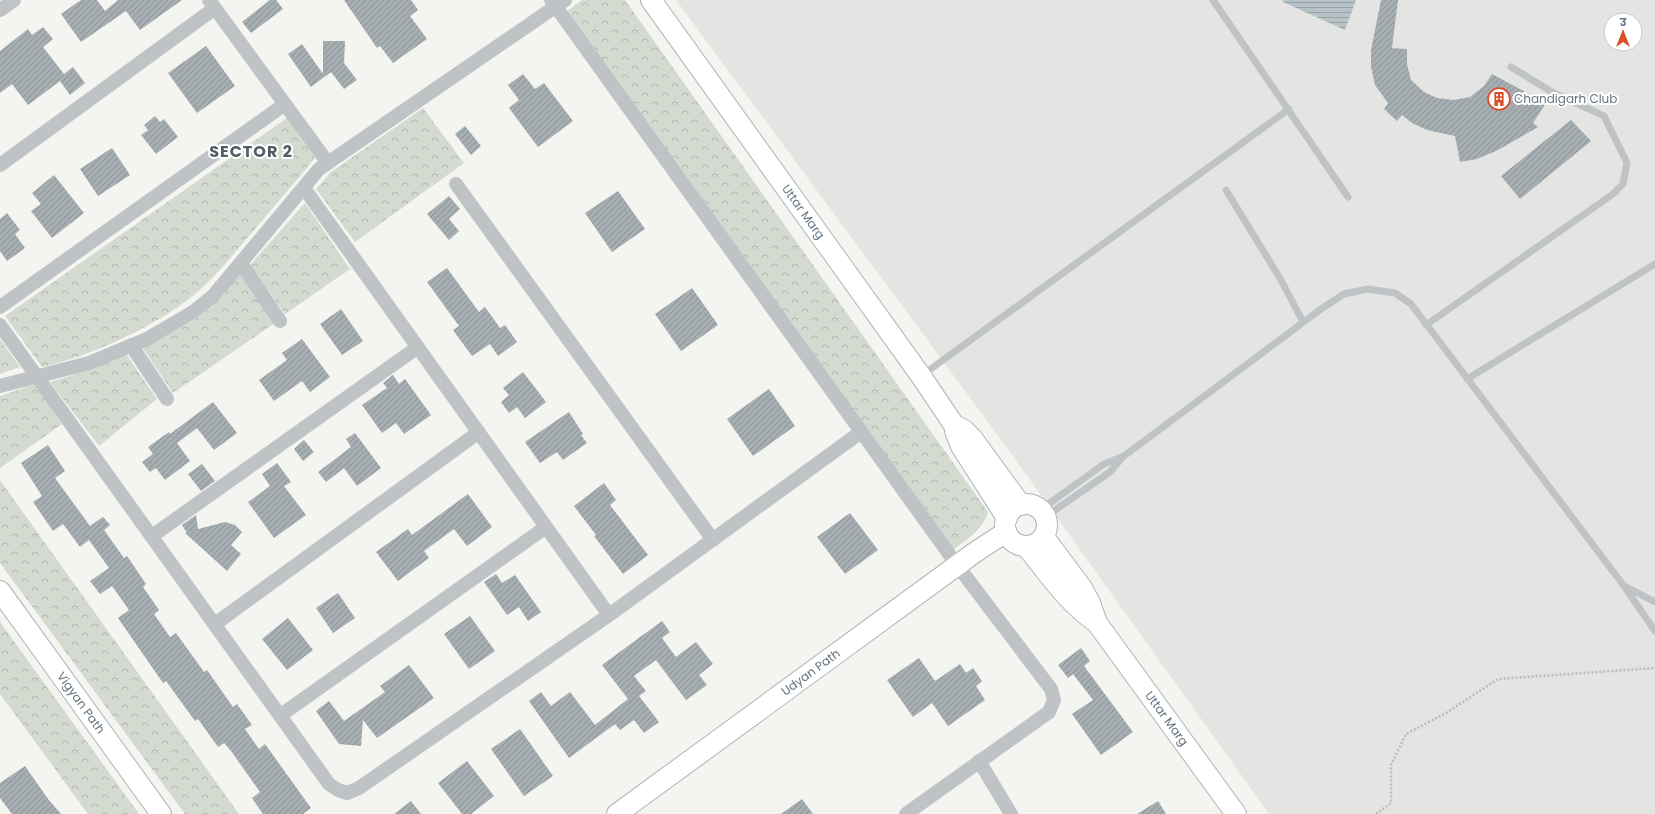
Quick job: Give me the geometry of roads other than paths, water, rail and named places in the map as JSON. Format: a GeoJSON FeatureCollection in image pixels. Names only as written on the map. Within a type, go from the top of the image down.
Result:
{"type":"FeatureCollection","features":[{"type":"Feature","properties":{"kind":"main road","name":"Uttar Marg"},"geometry":{"type":"LineString","coordinates":[[651,0],[921,376],[954,425],[961,446],[1039,542],[1044,537],[1082,588],[1090,603],[1097,623],[1236,814]]}},
{"type":"Feature","properties":{"kind":"main road","name":"Uttar Marg"},"geometry":{"type":"LineString","coordinates":[[1023,524],[1066,598],[1081,612],[1097,623]]}},
{"type":"Feature","properties":{"kind":"main road","name":"Udyan Path"},"geometry":{"type":"LineString","coordinates":[[637,814],[1023,524]]}},
{"type":"Feature","properties":{"kind":"main road","name":"Udyan Path"},"geometry":{"type":"LineString","coordinates":[[617,814],[961,570]]}},
{"type":"Feature","properties":{"kind":"main road","name":"Vigyan Path"},"geometry":{"type":"LineString","coordinates":[[0,592],[161,814]]}},
{"type":"Feature","properties":{"kind":"street"},"geometry":{"type":"LineString","coordinates":[[0,10],[14,0]]}},
{"type":"Feature","properties":{"kind":"street"},"geometry":{"type":"LineString","coordinates":[[0,386],[89,363],[147,338],[193,312],[213,296],[320,169],[557,2],[861,432],[961,570],[1051,689],[1054,700],[1049,712],[906,814]]}},
{"type":"Feature","properties":{"kind":"street"},"geometry":{"type":"LineString","coordinates":[[0,165],[212,4],[328,163]]}},
{"type":"Feature","properties":{"kind":"street"},"geometry":{"type":"LineString","coordinates":[[0,307],[284,104]]}},
{"type":"Feature","properties":{"kind":"street"},"geometry":{"type":"LineString","coordinates":[[456,184],[713,540]]}},
{"type":"Feature","properties":{"kind":"street"},"geometry":{"type":"LineString","coordinates":[[304,188],[609,615]]}},
{"type":"Feature","properties":{"kind":"street"},"geometry":{"type":"LineString","coordinates":[[241,263],[280,321]]}},
{"type":"Feature","properties":{"kind":"street"},"geometry":{"type":"LineString","coordinates":[[0,325],[329,784],[338,790],[347,793],[359,788],[609,615],[861,432]]}},
{"type":"Feature","properties":{"kind":"street"},"geometry":{"type":"LineString","coordinates":[[130,345],[168,399]]}},
{"type":"Feature","properties":{"kind":"street"},"geometry":{"type":"LineString","coordinates":[[152,536],[418,347]]}},
{"type":"Feature","properties":{"kind":"street"},"geometry":{"type":"LineString","coordinates":[[215,624],[478,432]]}},
{"type":"Feature","properties":{"kind":"street"},"geometry":{"type":"LineString","coordinates":[[281,715],[546,527]]}},
{"type":"Feature","properties":{"kind":"street"},"geometry":{"type":"LineString","coordinates":[[979,762],[1011,814]]}},
{"type":"Feature","properties":{"kind":"lane"},"geometry":{"type":"LineString","coordinates":[[1213,0],[1348,197]]}},
{"type":"Feature","properties":{"kind":"lane"},"geometry":{"type":"LineString","coordinates":[[1426,325],[1613,194],[1623,184],[1627,163],[1604,116],[1552,92],[1511,67]]}},
{"type":"Feature","properties":{"kind":"lane"},"geometry":{"type":"LineString","coordinates":[[921,376],[1289,109]]}},
{"type":"Feature","properties":{"kind":"lane"},"geometry":{"type":"LineString","coordinates":[[1226,190],[1281,280],[1304,322]]}},
{"type":"Feature","properties":{"kind":"lane"},"geometry":{"type":"LineString","coordinates":[[1467,379],[1655,264]]}},
{"type":"Feature","properties":{"kind":"lane"},"geometry":{"type":"LineString","coordinates":[[1023,524],[1104,464],[1124,456],[1344,294],[1368,289],[1395,293],[1410,304],[1624,586],[1655,630]]}},
{"type":"Feature","properties":{"kind":"lane"},"geometry":{"type":"LineString","coordinates":[[1624,586],[1655,602]]}},
{"type":"Feature","properties":{"kind":"place","name":"Chandigarh Club"},"geometry":{"type":"Point","coordinates":[1499,99]}},
{"type":"Feature","properties":{"kind":"district","name":"SECTOR 2"},"geometry":{"type":"Point","coordinates":[251,151]}}]}
